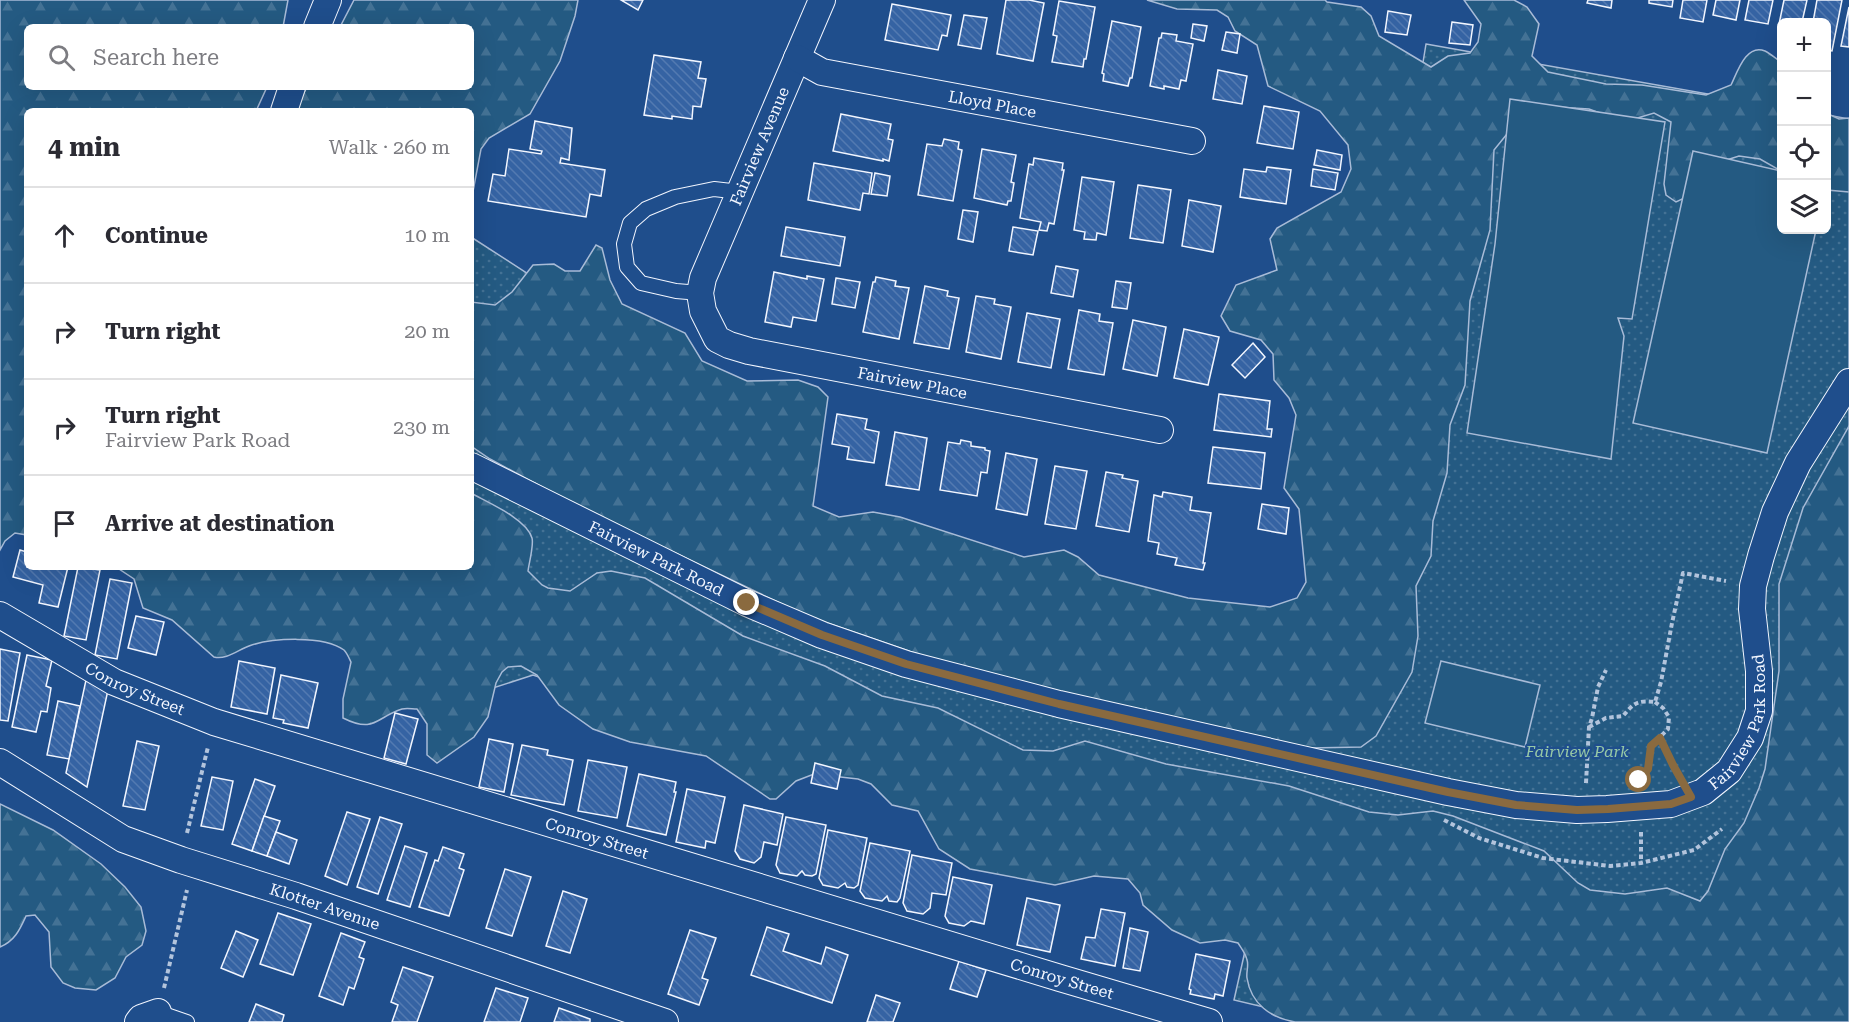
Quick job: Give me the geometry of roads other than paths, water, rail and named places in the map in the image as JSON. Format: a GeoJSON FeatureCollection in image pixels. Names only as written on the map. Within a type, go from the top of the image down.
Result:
{"type":"FeatureCollection","features":[{"type":"Feature","properties":{"kind":"street"},"geometry":{"type":"LineString","coordinates":[[318,24],[328,0]]}},
{"type":"Feature","properties":{"kind":"street","name":"Fairview Avenue"},"geometry":{"type":"LineString","coordinates":[[700,293],[703,278],[822,0]]}},
{"type":"Feature","properties":{"kind":"street","name":"Lloyd Place"},"geometry":{"type":"LineString","coordinates":[[797,58],[822,72],[1192,141]]}},
{"type":"Feature","properties":{"kind":"street"},"geometry":{"type":"LineString","coordinates":[[285,108],[291,90]]}},
{"type":"Feature","properties":{"kind":"street","name":"Fairview Place"},"geometry":{"type":"LineString","coordinates":[[700,293],[703,311],[717,339],[749,351],[1160,430]]}},
{"type":"Feature","properties":{"kind":"street","name":"Fairview Park Road"},"geometry":{"type":"LineString","coordinates":[[474,467],[747,603],[822,635],[906,664],[1059,704],[1448,792],[1516,805],[1577,810],[1608,809],[1671,804],[1703,792],[1729,771],[1750,738],[1759,711],[1759,671],[1752,609],[1753,586],[1775,512],[1798,463],[1849,382]]}},
{"type":"Feature","properties":{"kind":"street","name":"Conroy Street"},"geometry":{"type":"LineString","coordinates":[[0,615],[114,682],[214,722],[1209,1022]]}},
{"type":"Feature","properties":{"kind":"street","name":"Klotter Avenue"},"geometry":{"type":"LineString","coordinates":[[0,762],[123,839],[665,1022]]}},
{"type":"Feature","properties":{"kind":"lane"},"geometry":{"type":"LineString","coordinates":[[700,293],[676,291],[641,282],[627,267],[624,244],[630,223],[646,209],[675,197],[714,189],[740,192]]}},
{"type":"Feature","properties":{"kind":"lane"},"geometry":{"type":"LineString","coordinates":[[148,1017],[187,1022]]}},
{"type":"Feature","properties":{"kind":"park label","name":"Fairview Park"},"geometry":{"type":"Point","coordinates":[1577,751]}}]}
